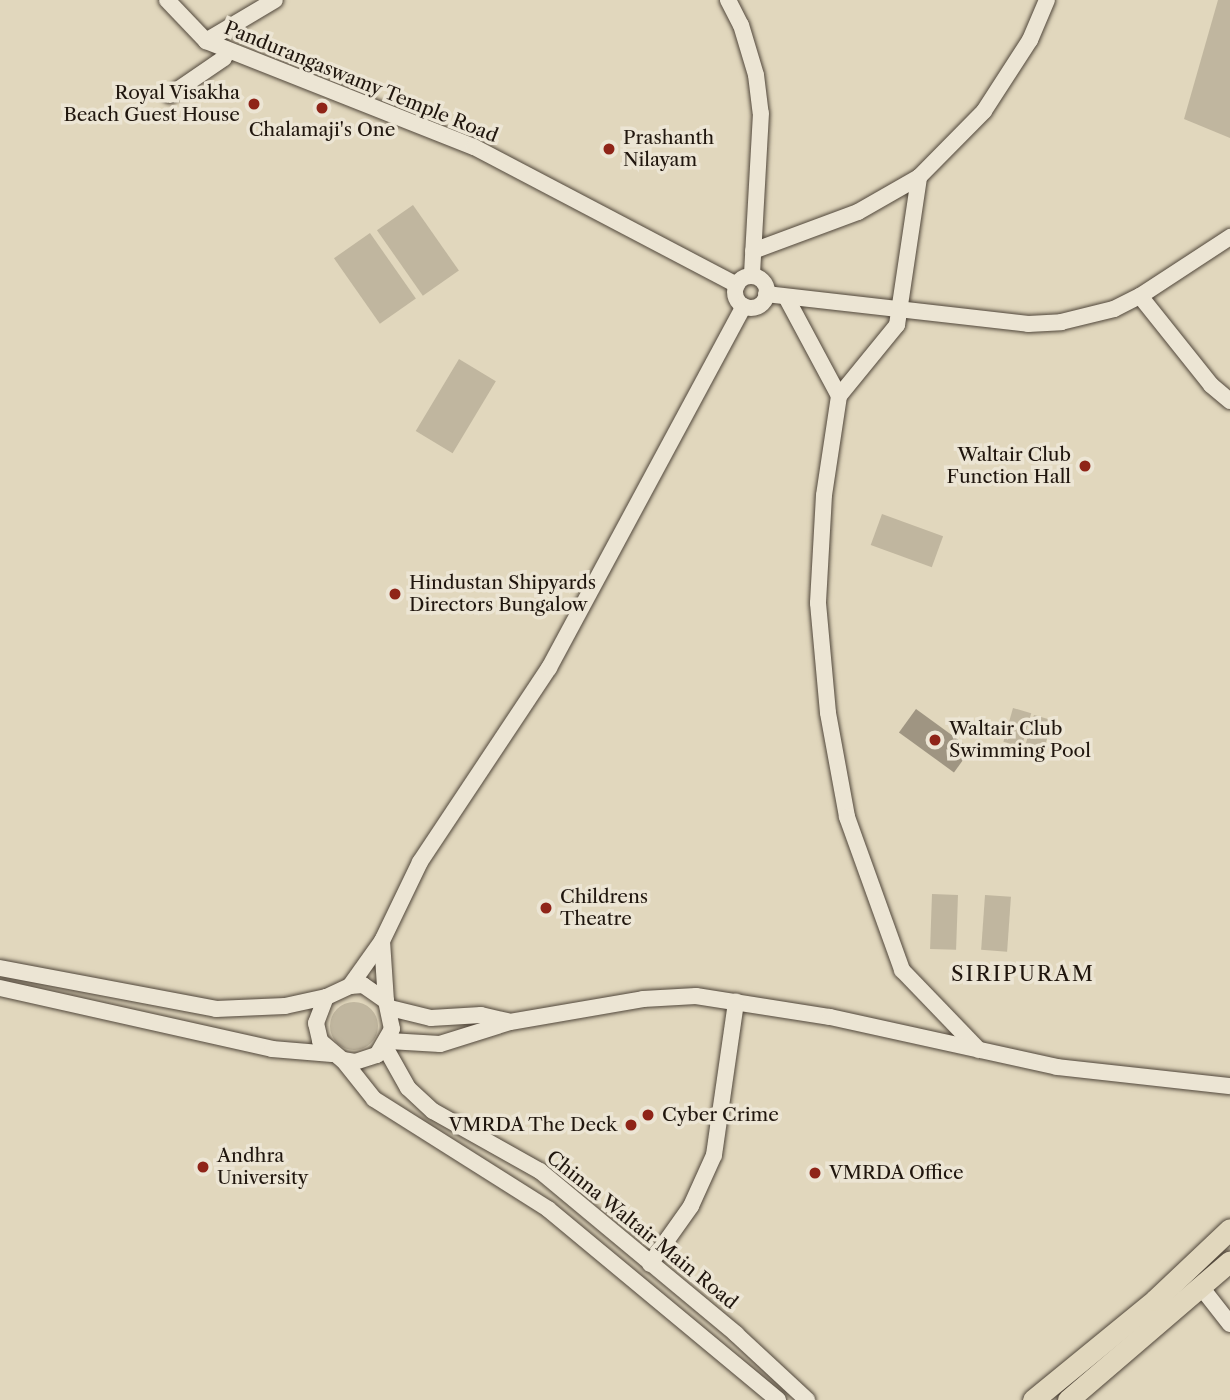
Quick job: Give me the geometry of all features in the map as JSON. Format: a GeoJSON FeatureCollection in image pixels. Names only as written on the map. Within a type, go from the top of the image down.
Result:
{"type":"FeatureCollection","features":[{"type":"Feature","properties":{"kind":"main road"},"geometry":{"type":"LineString","coordinates":[[1033,1400],[1155,1300],[1230,1229]]}},
{"type":"Feature","properties":{"kind":"main road"},"geometry":{"type":"LineString","coordinates":[[1074,1398],[1230,1261]]}},
{"type":"Feature","properties":{"kind":"street","name":"Pandurangaswamy Temple Road"},"geometry":{"type":"LineString","coordinates":[[167,0],[206,41],[474,147],[737,285]]}},
{"type":"Feature","properties":{"kind":"street"},"geometry":{"type":"LineString","coordinates":[[206,41],[275,0]]}},
{"type":"Feature","properties":{"kind":"street"},"geometry":{"type":"LineString","coordinates":[[728,0],[756,75],[761,113],[752,276]]}},
{"type":"Feature","properties":{"kind":"street"},"geometry":{"type":"LineString","coordinates":[[753,251],[858,212],[919,177],[984,111],[1030,40],[1047,0]]}},
{"type":"Feature","properties":{"kind":"street"},"geometry":{"type":"LineString","coordinates":[[170,95],[224,58],[227,50]]}},
{"type":"Feature","properties":{"kind":"street"},"geometry":{"type":"LineString","coordinates":[[919,177],[897,325],[880,352],[839,396],[824,495],[818,603],[828,713],[847,817],[902,970],[979,1050]]}},
{"type":"Feature","properties":{"kind":"street"},"geometry":{"type":"LineString","coordinates":[[766,294],[1039,324],[1088,317],[1140,296],[1230,237]]}},
{"type":"Feature","properties":{"kind":"street"},"geometry":{"type":"LineString","coordinates":[[744,306],[736,297],[737,285],[752,276]]}},
{"type":"Feature","properties":{"kind":"street"},"geometry":{"type":"LineString","coordinates":[[744,306],[761,304],[766,294],[765,284],[752,276]]}},
{"type":"Feature","properties":{"kind":"street"},"geometry":{"type":"LineString","coordinates":[[1140,296],[1211,385],[1230,401]]}},
{"type":"Feature","properties":{"kind":"street"},"geometry":{"type":"LineString","coordinates":[[786,297],[839,396]]}},
{"type":"Feature","properties":{"kind":"street"},"geometry":{"type":"LineString","coordinates":[[350,986],[382,941],[420,862],[549,668],[744,306]]}},
{"type":"Feature","properties":{"kind":"street"},"geometry":{"type":"LineString","coordinates":[[382,941],[388,1004],[387,1044]]}},
{"type":"Feature","properties":{"kind":"street"},"geometry":{"type":"LineString","coordinates":[[0,968],[216,1009],[285,1006],[326,997],[350,986],[363,985],[388,1004],[431,1018],[481,1015],[510,1022]]}},
{"type":"Feature","properties":{"kind":"street"},"geometry":{"type":"LineString","coordinates":[[0,988],[272,1049],[366,1060],[387,1044],[440,1044],[510,1022],[643,999],[696,996],[830,1017],[1057,1067],[1230,1086]]}},
{"type":"Feature","properties":{"kind":"street"},"geometry":{"type":"LineString","coordinates":[[326,997],[316,1023],[320,1041],[374,1099],[548,1209],[778,1400]]}},
{"type":"Feature","properties":{"kind":"street"},"geometry":{"type":"LineString","coordinates":[[650,1264],[691,1206],[714,1155],[736,1002]]}},
{"type":"Feature","properties":{"kind":"street","name":"Chinna Waltair Main Road"},"geometry":{"type":"LineString","coordinates":[[387,1044],[408,1088],[433,1111],[540,1171],[807,1400]]}},
{"type":"Feature","properties":{"kind":"street"},"geometry":{"type":"LineString","coordinates":[[1201,1286],[1230,1324]]}},
{"type":"Feature","properties":{"kind":"street"},"geometry":{"type":"LineString","coordinates":[[1062,1375],[1074,1398]]}},
{"type":"Feature","properties":{"kind":"shaded area"},"geometry":{"type":"Polygon","coordinates":[[[1218,0],[1230,0],[1230,138],[1184,119],[1218,0]]]}},
{"type":"Feature","properties":{"kind":"shaded area"},"geometry":{"type":"Polygon","coordinates":[[[413,205],[459,271],[423,296],[377,230],[413,205]]]}},
{"type":"Feature","properties":{"kind":"shaded area"},"geometry":{"type":"Polygon","coordinates":[[[370,233],[416,299],[380,324],[334,258],[370,233]]]}},
{"type":"Feature","properties":{"kind":"shaded area"},"geometry":{"type":"Polygon","coordinates":[[[459,359],[496,381],[453,453],[416,431],[459,359]]]}},
{"type":"Feature","properties":{"kind":"shaded area"},"geometry":{"type":"Polygon","coordinates":[[[882,514],[943,536],[932,567],[871,545],[882,514]]]}},
{"type":"Feature","properties":{"kind":"shaded area"},"geometry":{"type":"Polygon","coordinates":[[[1013,708],[1031,713],[1022,747],[1003,742],[1013,708]]]}},
{"type":"Feature","properties":{"kind":"shaded area","name":"Waltair Club Swimming Pool"},"geometry":{"type":"Polygon","coordinates":[[[916,709],[971,749],[954,772],[899,732],[916,709]]]}},
{"type":"Feature","properties":{"kind":"shaded area"},"geometry":{"type":"Polygon","coordinates":[[[1034,715],[1052,720],[1043,754],[1024,749],[1034,715]]]}},
{"type":"Feature","properties":{"kind":"shaded area"},"geometry":{"type":"Polygon","coordinates":[[[932,894],[958,895],[956,950],[930,949],[932,894]]]}},
{"type":"Feature","properties":{"kind":"shaded area"},"geometry":{"type":"Polygon","coordinates":[[[985,895],[1011,897],[1007,952],[981,950],[985,895]]]}},
{"type":"Feature","properties":{"kind":"shaded area"},"geometry":{"type":"Polygon","coordinates":[[[354,1002],[371,1009],[378,1026],[371,1043],[354,1050],[337,1043],[330,1026],[337,1009],[354,1002]]]}},
{"type":"Feature","properties":{"kind":"place","name":"Royal Visakha Beach Guest House"},"geometry":{"type":"Point","coordinates":[254,104]}},
{"type":"Feature","properties":{"kind":"place","name":"Chalamaji's One"},"geometry":{"type":"Point","coordinates":[322,108]}},
{"type":"Feature","properties":{"kind":"place","name":"Prashanth Nilayam"},"geometry":{"type":"Point","coordinates":[609,149]}},
{"type":"Feature","properties":{"kind":"place","name":"Waltair Club Function Hall"},"geometry":{"type":"Point","coordinates":[1085,466]}},
{"type":"Feature","properties":{"kind":"place","name":"Hindustan Shipyards Directors Bungalow"},"geometry":{"type":"Point","coordinates":[395,594]}},
{"type":"Feature","properties":{"kind":"place","name":"Waltair Club Swimming Pool"},"geometry":{"type":"Point","coordinates":[935,740]}},
{"type":"Feature","properties":{"kind":"place","name":"Childrens Theatre"},"geometry":{"type":"Point","coordinates":[546,908]}},
{"type":"Feature","properties":{"kind":"place","name":"Cyber Crime"},"geometry":{"type":"Point","coordinates":[648,1115]}},
{"type":"Feature","properties":{"kind":"place","name":"VMRDA The Deck"},"geometry":{"type":"Point","coordinates":[631,1125]}},
{"type":"Feature","properties":{"kind":"place","name":"Andhra University"},"geometry":{"type":"Point","coordinates":[203,1167]}},
{"type":"Feature","properties":{"kind":"place","name":"VMRDA Office"},"geometry":{"type":"Point","coordinates":[815,1173]}},
{"type":"Feature","properties":{"kind":"district","name":"SIRIPURAM"},"geometry":{"type":"Point","coordinates":[1023,974]}}]}
